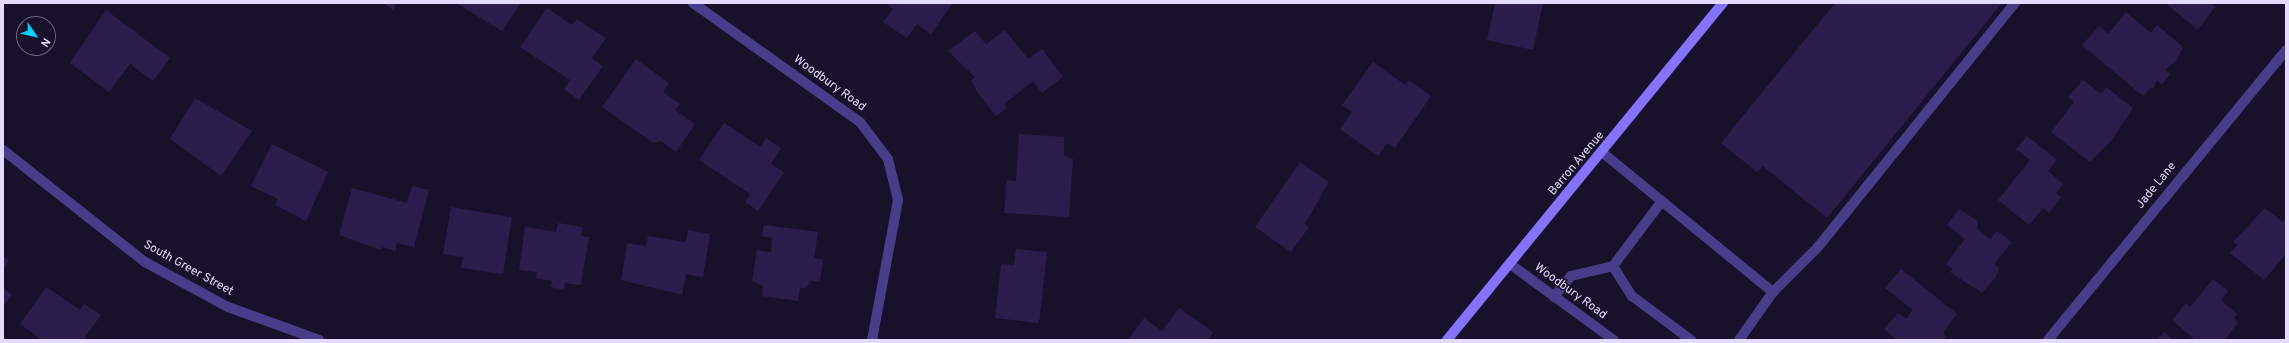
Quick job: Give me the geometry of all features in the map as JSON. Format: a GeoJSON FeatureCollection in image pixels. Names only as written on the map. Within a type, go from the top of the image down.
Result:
{"type":"FeatureCollection","features":[{"type":"Feature","properties":{"kind":"main road","name":"Barron Avenue"},"geometry":{"type":"LineString","coordinates":[[1447,340],[1603,153],[1723,3]]}},
{"type":"Feature","properties":{"kind":"street","name":"Woodbury Road"},"geometry":{"type":"LineString","coordinates":[[693,3],[860,122],[888,159],[898,200],[872,340]]}},
{"type":"Feature","properties":{"kind":"street"},"geometry":{"type":"LineString","coordinates":[[1739,340],[1774,292],[1818,247],[2015,3]]}},
{"type":"Feature","properties":{"kind":"street","name":"Jade Lane"},"geometry":{"type":"LineString","coordinates":[[2048,340],[2286,50]]}},
{"type":"Feature","properties":{"kind":"street","name":"South Greer Street"},"geometry":{"type":"LineString","coordinates":[[3,150],[145,262],[228,307],[319,340]]}},
{"type":"Feature","properties":{"kind":"street"},"geometry":{"type":"LineString","coordinates":[[1603,153],[1774,292]]}},
{"type":"Feature","properties":{"kind":"street"},"geometry":{"type":"LineString","coordinates":[[1554,297],[1571,276],[1613,266],[1662,201]]}},
{"type":"Feature","properties":{"kind":"street","name":"Woodbury Road"},"geometry":{"type":"LineString","coordinates":[[1510,264],[1614,340]]}},
{"type":"Feature","properties":{"kind":"street"},"geometry":{"type":"LineString","coordinates":[[1613,266],[1632,296],[1691,340]]}},
{"type":"Feature","properties":{"kind":"building"},"geometry":{"type":"Polygon","coordinates":[[[383,3],[397,3],[393,10],[383,3]]]}},
{"type":"Feature","properties":{"kind":"building"},"geometry":{"type":"Polygon","coordinates":[[[456,3],[521,3],[502,31],[456,3]]]}},
{"type":"Feature","properties":{"kind":"building"},"geometry":{"type":"Polygon","coordinates":[[[885,3],[952,4],[931,34],[917,24],[907,38],[883,22],[893,9],[885,3]]]}},
{"type":"Feature","properties":{"kind":"building"},"geometry":{"type":"Polygon","coordinates":[[[1495,3],[1543,3],[1533,50],[1487,40],[1495,3]]]}},
{"type":"Feature","properties":{"kind":"building"},"geometry":{"type":"Polygon","coordinates":[[[1835,3],[2002,3],[1827,218],[1763,166],[1757,172],[1721,143],[1835,3]]]}},
{"type":"Feature","properties":{"kind":"building"},"geometry":{"type":"Polygon","coordinates":[[[2165,3],[2210,3],[2215,7],[2198,30],[2165,3]]]}},
{"type":"Feature","properties":{"kind":"building"},"geometry":{"type":"Polygon","coordinates":[[[547,8],[572,25],[577,19],[606,38],[592,58],[603,66],[579,100],[564,89],[570,80],[520,47],[547,8]]]}},
{"type":"Feature","properties":{"kind":"building"},"geometry":{"type":"Polygon","coordinates":[[[106,10],[170,58],[153,81],[130,64],[109,92],[70,63],[106,10]]]}},
{"type":"Feature","properties":{"kind":"building"},"geometry":{"type":"Polygon","coordinates":[[[2126,12],[2151,33],[2157,25],[2183,47],[2176,61],[2165,70],[2170,74],[2162,85],[2157,80],[2153,89],[2151,87],[2143,96],[2082,45],[2099,26],[2108,34],[2126,12]]]}},
{"type":"Feature","properties":{"kind":"building"},"geometry":{"type":"Polygon","coordinates":[[[1005,30],[1028,59],[1042,49],[1063,77],[1042,93],[1033,81],[1004,104],[1007,108],[996,116],[977,92],[971,80],[975,77],[948,51],[975,31],[986,44],[1005,30]]]}},
{"type":"Feature","properties":{"kind":"building"},"geometry":{"type":"Polygon","coordinates":[[[636,59],[669,83],[663,92],[680,104],[675,110],[695,124],[676,152],[661,141],[653,143],[602,107],[636,59]]]}},
{"type":"Feature","properties":{"kind":"building"},"geometry":{"type":"Polygon","coordinates":[[[1373,62],[1405,85],[1409,80],[1431,96],[1395,148],[1387,143],[1378,156],[1340,129],[1352,112],[1342,105],[1373,62]]]}},
{"type":"Feature","properties":{"kind":"building"},"geometry":{"type":"Polygon","coordinates":[[[2083,80],[2101,94],[2106,87],[2133,108],[2111,141],[2090,162],[2051,132],[2074,102],[2068,97],[2083,80]]]}},
{"type":"Feature","properties":{"kind":"building"},"geometry":{"type":"Polygon","coordinates":[[[195,98],[252,131],[221,176],[170,139],[195,98]]]}},
{"type":"Feature","properties":{"kind":"building"},"geometry":{"type":"Polygon","coordinates":[[[724,123],[760,147],[766,138],[781,148],[771,164],[784,172],[758,211],[745,202],[750,194],[699,160],[724,123]]]}},
{"type":"Feature","properties":{"kind":"building"},"geometry":{"type":"Polygon","coordinates":[[[1019,134],[1064,137],[1064,155],[1073,159],[1069,217],[1004,213],[1007,180],[1016,181],[1019,134]]]}},
{"type":"Feature","properties":{"kind":"building"},"geometry":{"type":"Polygon","coordinates":[[[2027,136],[2057,160],[2048,171],[2063,184],[2056,193],[2061,197],[2049,213],[2043,208],[2029,225],[1998,200],[2030,160],[2016,149],[2027,136]]]}},
{"type":"Feature","properties":{"kind":"building"},"geometry":{"type":"Polygon","coordinates":[[[272,144],[328,172],[306,221],[275,205],[278,199],[251,186],[272,144]]]}},
{"type":"Feature","properties":{"kind":"building"},"geometry":{"type":"Polygon","coordinates":[[[1300,162],[1329,182],[1305,224],[1309,227],[1291,252],[1255,227],[1300,162]]]}},
{"type":"Feature","properties":{"kind":"building"},"geometry":{"type":"Polygon","coordinates":[[[412,186],[429,190],[414,247],[397,243],[395,251],[382,247],[381,250],[339,235],[352,188],[407,203],[412,186]]]}},
{"type":"Feature","properties":{"kind":"building"},"geometry":{"type":"Polygon","coordinates":[[[451,207],[512,217],[503,274],[461,268],[463,257],[443,254],[451,207]]]}},
{"type":"Feature","properties":{"kind":"building"},"geometry":{"type":"Polygon","coordinates":[[[2265,208],[2283,222],[2286,218],[2286,254],[2264,280],[2230,253],[2237,245],[2233,242],[2265,208]]]}},
{"type":"Feature","properties":{"kind":"building"},"geometry":{"type":"Polygon","coordinates":[[[1959,209],[1978,221],[1977,229],[1990,239],[1997,231],[2012,242],[1994,264],[1999,268],[1996,277],[1982,293],[1950,272],[1953,269],[1946,264],[1965,239],[1947,225],[1959,209]]]}},
{"type":"Feature","properties":{"kind":"building"},"geometry":{"type":"Polygon","coordinates":[[[558,223],[583,227],[581,236],[589,237],[581,285],[565,283],[564,290],[551,287],[552,281],[536,278],[537,272],[519,270],[525,227],[556,232],[558,223]]]}},
{"type":"Feature","properties":{"kind":"building"},"geometry":{"type":"Polygon","coordinates":[[[764,225],[818,232],[814,258],[823,259],[820,282],[811,281],[806,288],[800,288],[798,301],[762,296],[763,286],[752,281],[757,250],[771,252],[772,238],[762,236],[764,225]]]}},
{"type":"Feature","properties":{"kind":"building"},"geometry":{"type":"Polygon","coordinates":[[[688,230],[710,234],[703,277],[686,274],[682,295],[621,280],[627,243],[646,246],[648,236],[686,242],[688,230]]]}},
{"type":"Feature","properties":{"kind":"building"},"geometry":{"type":"Polygon","coordinates":[[[1016,249],[1047,252],[1039,323],[995,318],[1001,264],[1014,265],[1016,249]]]}},
{"type":"Feature","properties":{"kind":"building"},"geometry":{"type":"Polygon","coordinates":[[[3,256],[9,261],[3,269],[3,256]]]}},
{"type":"Feature","properties":{"kind":"building"},"geometry":{"type":"Polygon","coordinates":[[[1901,269],[1957,314],[1943,333],[1946,336],[1943,340],[1897,340],[1884,329],[1898,313],[1906,319],[1913,310],[1885,288],[1901,269]]]}},
{"type":"Feature","properties":{"kind":"building"},"geometry":{"type":"Polygon","coordinates":[[[2213,279],[2228,291],[2221,300],[2237,314],[2234,318],[2238,322],[2225,340],[2195,340],[2172,320],[2186,303],[2190,307],[2213,279]]]}},
{"type":"Feature","properties":{"kind":"building"},"geometry":{"type":"Polygon","coordinates":[[[46,287],[80,310],[84,304],[101,315],[83,340],[42,340],[20,324],[46,287]]]}},
{"type":"Feature","properties":{"kind":"building"},"geometry":{"type":"Polygon","coordinates":[[[3,288],[12,295],[3,307],[3,288]]]}},
{"type":"Feature","properties":{"kind":"building"},"geometry":{"type":"Polygon","coordinates":[[[1179,308],[1213,332],[1208,340],[1128,340],[1144,318],[1162,331],[1179,308]]]}},
{"type":"Feature","properties":{"kind":"building"},"geometry":{"type":"Polygon","coordinates":[[[2164,332],[2173,340],[2157,340],[2164,332]]]}}]}
